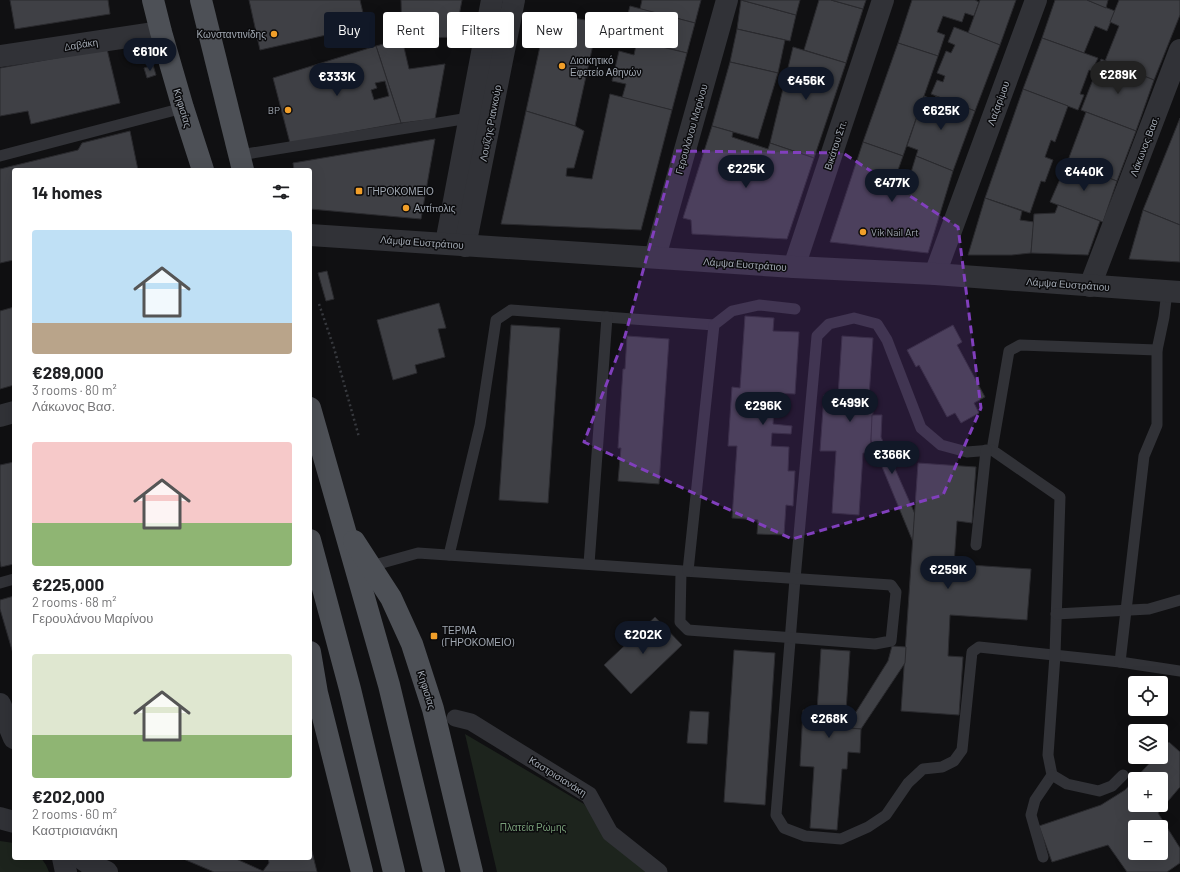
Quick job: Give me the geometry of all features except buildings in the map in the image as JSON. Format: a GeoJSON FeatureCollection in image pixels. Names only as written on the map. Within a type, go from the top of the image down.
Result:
{"type":"FeatureCollection","features":[{"type":"Feature","properties":{"kind":"main road","name":"Κηφισίας"},"geometry":{"type":"LineString","coordinates":[[154,0],[161,32],[202,168]]}},
{"type":"Feature","properties":{"kind":"main road"},"geometry":{"type":"LineString","coordinates":[[201,0],[242,163]]}},
{"type":"Feature","properties":{"kind":"main road","name":"Κηφισίας"},"geometry":{"type":"LineString","coordinates":[[312,415],[389,685],[434,872]]}},
{"type":"Feature","properties":{"kind":"main road","name":"Κηφισίας"},"geometry":{"type":"LineString","coordinates":[[344,524],[392,598],[412,644],[433,709],[472,872]]}},
{"type":"Feature","properties":{"kind":"main road"},"geometry":{"type":"LineString","coordinates":[[312,547],[350,689],[394,872]]}},
{"type":"Feature","properties":{"kind":"main road"},"geometry":{"type":"LineString","coordinates":[[312,662],[318,693],[362,872]]}},
{"type":"Feature","properties":{"kind":"street","name":"Λουΐζης Ριανκούρ"},"geometry":{"type":"LineString","coordinates":[[455,244],[470,118],[492,0]]}},
{"type":"Feature","properties":{"kind":"street","name":"Λουΐζης Ριανκούρ"},"geometry":{"type":"LineString","coordinates":[[455,244],[514,0]]}},
{"type":"Feature","properties":{"kind":"street","name":"Γερουλάνου Μαρίνου"},"geometry":{"type":"LineString","coordinates":[[655,257],[727,0]]}},
{"type":"Feature","properties":{"kind":"street","name":"Βικάτου Σπ."},"geometry":{"type":"LineString","coordinates":[[794,267],[883,0]]}},
{"type":"Feature","properties":{"kind":"street","name":"Λαζαρίμου"},"geometry":{"type":"LineString","coordinates":[[935,274],[1036,0]]}},
{"type":"Feature","properties":{"kind":"street","name":"Δαβάκη"},"geometry":{"type":"LineString","coordinates":[[0,56],[161,32]]}},
{"type":"Feature","properties":{"kind":"street","name":"Λάκωνος Βασ."},"geometry":{"type":"LineString","coordinates":[[1090,286],[1180,50]]}},
{"type":"Feature","properties":{"kind":"street","name":"Λάμψα Ευστράτιου"},"geometry":{"type":"LineString","coordinates":[[312,235],[794,267],[935,274],[1174,292]]}},
{"type":"Feature","properties":{"kind":"street"},"geometry":{"type":"LineString","coordinates":[[0,416],[12,413]]}},
{"type":"Feature","properties":{"kind":"street"},"geometry":{"type":"LineString","coordinates":[[0,704],[12,733]]}},
{"type":"Feature","properties":{"kind":"street","name":"Καστρισιανάκη"},"geometry":{"type":"LineString","coordinates":[[456,718],[471,722],[589,795],[610,833],[659,872]]}},
{"type":"Feature","properties":{"kind":"street"},"geometry":{"type":"LineString","coordinates":[[0,818],[12,821]]}},
{"type":"Feature","properties":{"kind":"street"},"geometry":{"type":"LineString","coordinates":[[64,860],[66,872]]}},
{"type":"Feature","properties":{"kind":"street"},"geometry":{"type":"LineString","coordinates":[[84,860],[107,872]]}},
{"type":"Feature","properties":{"kind":"lane"},"geometry":{"type":"LineString","coordinates":[[0,156],[183,108]]}},
{"type":"Feature","properties":{"kind":"lane"},"geometry":{"type":"LineString","coordinates":[[242,163],[470,118]]}},
{"type":"Feature","properties":{"kind":"lane"},"geometry":{"type":"LineString","coordinates":[[1120,662],[1144,456],[1157,426],[1157,350],[1164,317],[1174,292]]}},
{"type":"Feature","properties":{"kind":"lane"},"geometry":{"type":"LineString","coordinates":[[450,555],[480,425],[496,320],[511,310],[714,325],[732,311],[759,305],[795,309]]}},
{"type":"Feature","properties":{"kind":"lane"},"geometry":{"type":"LineString","coordinates":[[589,564],[607,317]]}},
{"type":"Feature","properties":{"kind":"lane"},"geometry":{"type":"LineString","coordinates":[[1043,857],[1031,815],[1035,800],[1052,775],[1048,755],[1055,655],[1060,497],[989,450],[967,452],[941,445],[921,428],[887,340],[877,324],[854,318],[829,324],[817,336],[776,815],[784,828],[805,836],[841,839],[868,827],[886,815],[908,782],[923,769],[942,767],[954,761],[962,750],[972,652],[979,647],[1055,655],[1120,662],[1180,671]]}},
{"type":"Feature","properties":{"kind":"lane"},"geometry":{"type":"LineString","coordinates":[[371,566],[418,553],[589,564],[684,571],[795,579],[891,585],[896,592],[891,641],[875,644],[688,630],[680,622],[684,571],[714,325]]}},
{"type":"Feature","properties":{"kind":"lane"},"geometry":{"type":"LineString","coordinates":[[976,545],[989,450],[1009,351],[1020,345],[1157,350]]}},
{"type":"Feature","properties":{"kind":"lane"},"geometry":{"type":"LineString","coordinates":[[0,583],[12,580]]}},
{"type":"Feature","properties":{"kind":"lane"},"geometry":{"type":"LineString","coordinates":[[1056,614],[1148,609],[1180,600]]}},
{"type":"Feature","properties":{"kind":"lane"},"geometry":{"type":"LineString","coordinates":[[1052,775],[1067,784],[1099,791],[1112,786],[1122,775]]}},
{"type":"Feature","properties":{"kind":"path"},"geometry":{"type":"LineString","coordinates":[[319,304],[334,348],[359,438]]}},
{"type":"Feature","properties":{"kind":"highlighted area"},"geometry":{"type":"Polygon","coordinates":[[[676,151],[843,153],[958,227],[981,408],[943,495],[792,539],[584,442],[625,336],[676,151]]]}},
{"type":"Feature","properties":{"kind":"green space","name":"Πλατεία Ρώμης"},"geometry":{"type":"Polygon","coordinates":[[[465,734],[584,804],[612,843],[652,872],[497,872],[465,734]]]}},
{"type":"Feature","properties":{"kind":"green space"},"geometry":{"type":"Polygon","coordinates":[[[0,841],[12,843],[12,860],[42,860],[49,872],[0,872],[0,841]]]}},
{"type":"Feature","properties":{"kind":"place","name":"Κωνσταντινίδης"},"geometry":{"type":"Point","coordinates":[274,34]}},
{"type":"Feature","properties":{"kind":"place","name":"Διοικητικό Εφετείο Αθηνών"},"geometry":{"type":"Point","coordinates":[562,66]}},
{"type":"Feature","properties":{"kind":"place","name":"BP"},"geometry":{"type":"Point","coordinates":[288,110]}},
{"type":"Feature","properties":{"kind":"place","name":"ΓΗΡΟΚΟΜΕΙΟ"},"geometry":{"type":"Point","coordinates":[359,191]}},
{"type":"Feature","properties":{"kind":"place","name":"Αντίπολις"},"geometry":{"type":"Point","coordinates":[406,208]}},
{"type":"Feature","properties":{"kind":"place","name":"Vik Nail Art"},"geometry":{"type":"Point","coordinates":[863,232]}},
{"type":"Feature","properties":{"kind":"place","name":"ΤΕΡΜΑ (ΓΗΡΟΚΟΜΕΙΟ)"},"geometry":{"type":"Point","coordinates":[434,636]}}]}
